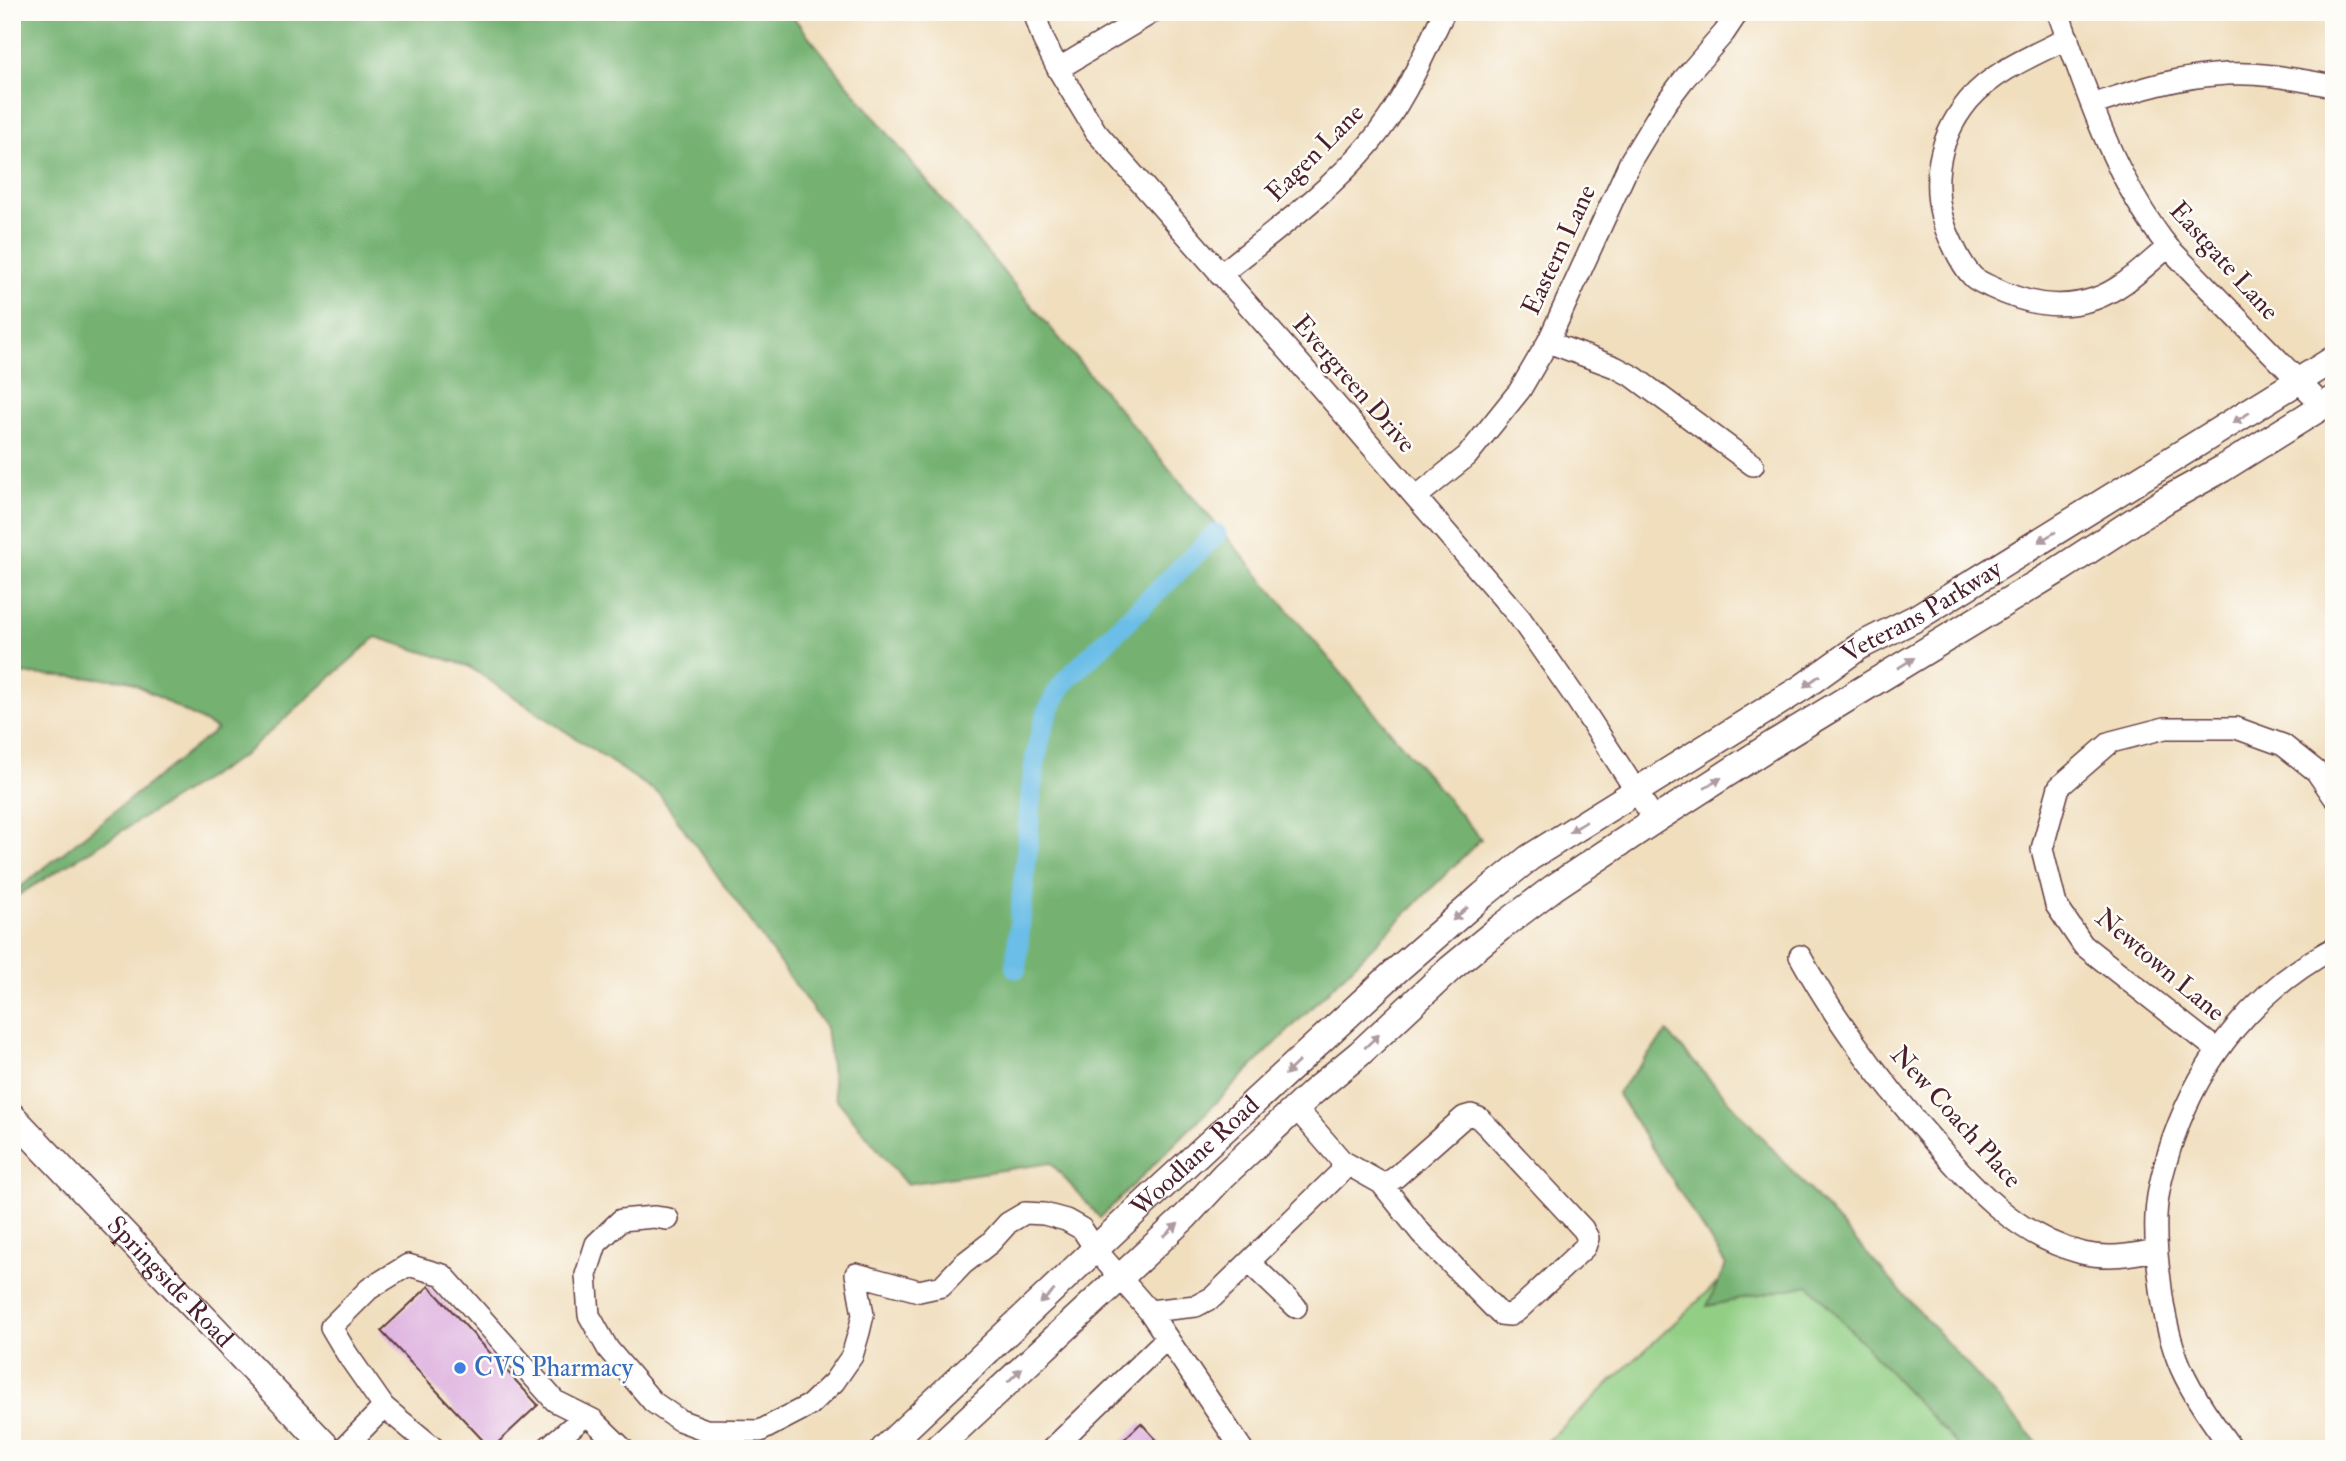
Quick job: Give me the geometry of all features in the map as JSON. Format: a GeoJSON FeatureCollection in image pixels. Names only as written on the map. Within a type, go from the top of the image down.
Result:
{"type":"FeatureCollection","features":[{"type":"Feature","properties":{"kind":"main road","name":"Veterans Parkway"},"geometry":{"type":"LineString","coordinates":[[1513,871],[1571,831],[1803,687],[1860,646],[1916,618],[2334,359]]}},
{"type":"Feature","properties":{"kind":"main road","name":"Veterans Parkway"},"geometry":{"type":"LineString","coordinates":[[1537,900],[1776,742],[2057,571],[2166,500],[2222,469],[2328,403]]}},
{"type":"Feature","properties":{"kind":"main road","name":"Woodlane Road"},"geometry":{"type":"LineString","coordinates":[[884,1449],[1397,971],[1513,871]]}},
{"type":"Feature","properties":{"kind":"main road","name":"Woodlane Road"},"geometry":{"type":"LineString","coordinates":[[936,1449],[1185,1217],[1224,1175],[1296,1108],[1359,1054],[1450,969],[1537,900]]}},
{"type":"Feature","properties":{"kind":"main road","name":"Springside Road"},"geometry":{"type":"LineString","coordinates":[[12,1116],[329,1449]]}},
{"type":"Feature","properties":{"kind":"street","name":"Evergreen Drive"},"geometry":{"type":"LineString","coordinates":[[1034,12],[1043,39],[1058,69],[1096,132],[1520,618],[1655,820]]}},
{"type":"Feature","properties":{"kind":"street"},"geometry":{"type":"LineString","coordinates":[[1058,69],[1153,12]]}},
{"type":"Feature","properties":{"kind":"street","name":"Eagen Lane"},"geometry":{"type":"LineString","coordinates":[[1220,275],[1308,205],[1370,143],[1405,93],[1444,12]]}},
{"type":"Feature","properties":{"kind":"street","name":"Eastern Lane"},"geometry":{"type":"LineString","coordinates":[[1416,497],[1467,456],[1520,390],[1548,342],[1631,160],[1665,104],[1738,12]]}},
{"type":"Feature","properties":{"kind":"street","name":"Eastgate Lane"},"geometry":{"type":"LineString","coordinates":[[2059,12],[2092,106],[2134,199],[2168,247],[2299,382],[2328,403]]}},
{"type":"Feature","properties":{"kind":"street"},"geometry":{"type":"LineString","coordinates":[[2068,38],[2020,62],[1985,84],[1955,120],[1944,141],[1937,189],[1948,236],[1959,258],[1974,278],[2022,300],[2045,305],[2070,305],[2116,289],[2168,247]]}},
{"type":"Feature","properties":{"kind":"street"},"geometry":{"type":"LineString","coordinates":[[2092,106],[2152,85],[2229,73],[2334,86]]}},
{"type":"Feature","properties":{"kind":"street"},"geometry":{"type":"LineString","coordinates":[[1548,342],[1615,367],[1634,377],[1753,464]]}},
{"type":"Feature","properties":{"kind":"street","name":"Newtown Lane"},"geometry":{"type":"LineString","coordinates":[[2217,1050],[2083,945],[2056,905],[2042,849],[2059,787],[2111,742],[2165,729],[2236,729],[2283,745],[2316,771],[2334,797]]}},
{"type":"Feature","properties":{"kind":"street"},"geometry":{"type":"LineString","coordinates":[[2232,1449],[2196,1396],[2181,1368],[2163,1308],[2156,1250],[2156,1216],[2168,1155],[2188,1101],[2217,1050],[2246,1014],[2284,980],[2334,948]]}},
{"type":"Feature","properties":{"kind":"street","name":"New Coach Place"},"geometry":{"type":"LineString","coordinates":[[1800,956],[1840,1022],[1880,1077],[1954,1166],[1995,1206],[2038,1236],[2082,1253],[2122,1257],[2156,1250]]}},
{"type":"Feature","properties":{"kind":"street"},"geometry":{"type":"LineString","coordinates":[[1296,1108],[1342,1161],[1381,1183],[1421,1233],[1500,1314],[1510,1315],[1518,1310],[1585,1247],[1588,1238],[1583,1229],[1479,1118],[1471,1115],[1464,1117],[1396,1177],[1387,1183],[1381,1183]]}},
{"type":"Feature","properties":{"kind":"street"},"geometry":{"type":"LineString","coordinates":[[1149,1311],[1196,1306],[1213,1297],[1341,1172],[1342,1161]]}},
{"type":"Feature","properties":{"kind":"street"},"geometry":{"type":"LineString","coordinates":[[668,1219],[654,1217],[621,1220],[596,1244],[586,1275],[589,1315],[608,1349],[653,1402],[679,1420],[706,1430],[760,1432],[810,1405],[834,1382],[852,1356],[863,1315],[856,1274],[919,1291],[942,1286],[1008,1223],[1025,1213],[1044,1214],[1066,1220],[1082,1229],[1096,1250],[1149,1311],[1242,1449]]}},
{"type":"Feature","properties":{"kind":"street"},"geometry":{"type":"LineString","coordinates":[[1250,1262],[1296,1307]]}},
{"type":"Feature","properties":{"kind":"street"},"geometry":{"type":"LineString","coordinates":[[435,1449],[384,1407],[331,1327],[369,1289],[408,1265],[443,1275],[555,1401],[593,1420],[623,1449]]}},
{"type":"Feature","properties":{"kind":"street"},"geometry":{"type":"LineString","coordinates":[[1052,1449],[1167,1339]]}},
{"type":"Feature","properties":{"kind":"street"},"geometry":{"type":"LineString","coordinates":[[342,1449],[384,1407]]}},
{"type":"Feature","properties":{"kind":"street"},"geometry":{"type":"LineString","coordinates":[[546,1449],[585,1416]]}},
{"type":"Feature","properties":{"kind":"green space"},"geometry":{"type":"Polygon","coordinates":[[[12,12],[789,12],[920,173],[1481,839],[1100,1218],[1051,1163],[906,1184],[835,1097],[826,1028],[659,794],[468,666],[376,637],[244,755],[12,899],[12,894],[217,729],[127,680],[12,673],[12,12]]]}},
{"type":"Feature","properties":{"kind":"green space"},"geometry":{"type":"Polygon","coordinates":[[[1667,1032],[2043,1449],[1961,1449],[1809,1285],[1707,1306],[1726,1265],[1617,1093],[1667,1032]]]}},
{"type":"Feature","properties":{"kind":"green space"},"geometry":{"type":"Polygon","coordinates":[[[1800,1206],[2036,1449],[1539,1449],[1800,1206]]]}},
{"type":"Feature","properties":{"kind":"building","name":"CVS Pharmacy"},"geometry":{"type":"Polygon","coordinates":[[[429,1286],[538,1405],[491,1449],[381,1331],[429,1286]]]}},
{"type":"Feature","properties":{"kind":"building"},"geometry":{"type":"Polygon","coordinates":[[[1141,1423],[1165,1449],[1114,1449],[1141,1423]]]}},
{"type":"Feature","properties":{"kind":"waterway"},"geometry":{"type":"LineString","coordinates":[[1016,968],[1032,783],[1040,736],[1056,695],[1068,678],[1216,534]]}},
{"type":"Feature","properties":{"kind":"place","name":"CVS Pharmacy"},"geometry":{"type":"Point","coordinates":[460,1368]}}]}
